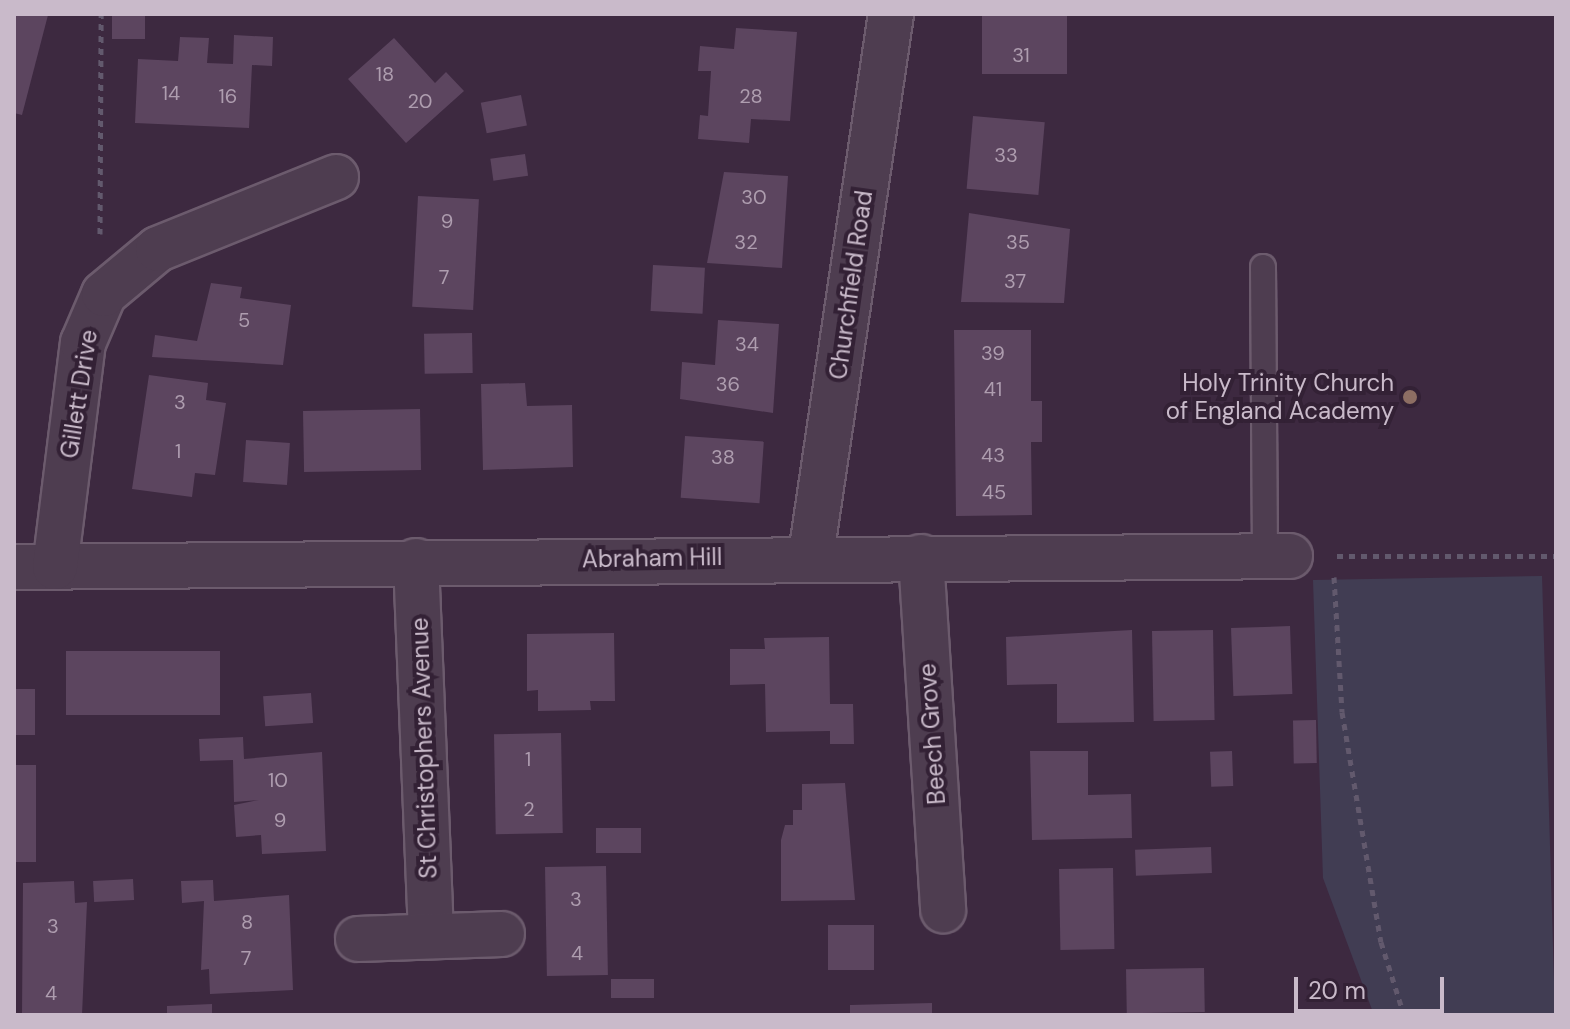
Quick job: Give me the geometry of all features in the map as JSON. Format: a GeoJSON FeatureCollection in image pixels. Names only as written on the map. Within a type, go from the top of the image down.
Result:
{"type":"FeatureCollection","features":[{"type":"Feature","properties":{"kind":"street","name":"Churchfield Road"},"geometry":{"type":"LineString","coordinates":[[811,555],[891,14]]}},
{"type":"Feature","properties":{"kind":"street","name":"Gillett Drive"},"geometry":{"type":"LineString","coordinates":[[35,567],[83,343],[104,294],[158,249],[336,177]]}},
{"type":"Feature","properties":{"kind":"street","name":"Abraham Hill"},"geometry":{"type":"LineString","coordinates":[[35,567],[811,555],[1296,556]]}},
{"type":"Feature","properties":{"kind":"street","name":"Beech Grove"},"geometry":{"type":"LineString","coordinates":[[921,557],[943,910]]}},
{"type":"Feature","properties":{"kind":"street","name":"St Christophers Avenue"},"geometry":{"type":"LineString","coordinates":[[416,561],[431,934]]}},
{"type":"Feature","properties":{"kind":"street"},"geometry":{"type":"LineString","coordinates":[[358,939],[431,934],[502,934]]}},
{"type":"Feature","properties":{"kind":"lane"},"geometry":{"type":"LineString","coordinates":[[1263,267],[1296,556]]}},
{"type":"Feature","properties":{"kind":"path"},"geometry":{"type":"LineString","coordinates":[[101,14],[104,294]]}},
{"type":"Feature","properties":{"kind":"path"},"geometry":{"type":"LineString","coordinates":[[1404,1015],[1381,942],[1342,712],[1296,556],[1556,556]]}},
{"type":"Feature","properties":{"kind":"shaded area"},"geometry":{"type":"Polygon","coordinates":[[[1542,576],[1555,1015],[1374,1015],[1323,878],[1313,580],[1542,576]]]}},
{"type":"Feature","properties":{"kind":"building"},"geometry":{"type":"Polygon","coordinates":[[[14,14],[48,15],[22,115],[14,113],[14,14]]]}},
{"type":"Feature","properties":{"kind":"building"},"geometry":{"type":"Polygon","coordinates":[[[112,14],[145,14],[145,39],[112,39],[112,14]]]}},
{"type":"Feature","properties":{"kind":"building"},"geometry":{"type":"Polygon","coordinates":[[[982,14],[1067,14],[1067,74],[982,74],[982,14]]]}},
{"type":"Feature","properties":{"kind":"building"},"geometry":{"type":"Polygon","coordinates":[[[736,28],[797,32],[790,121],[751,119],[749,143],[698,139],[700,115],[708,116],[711,71],[698,71],[700,46],[734,49],[736,28]]]}},
{"type":"Feature","properties":{"kind":"building"},"geometry":{"type":"Polygon","coordinates":[[[234,35],[273,37],[272,66],[252,65],[249,128],[135,123],[138,59],[178,61],[180,37],[209,38],[207,63],[233,64],[234,35]]]}},
{"type":"Feature","properties":{"kind":"building"},"geometry":{"type":"Polygon","coordinates":[[[394,38],[435,83],[446,72],[464,91],[406,143],[348,79],[394,38]]]}},
{"type":"Feature","properties":{"kind":"building"},"geometry":{"type":"Polygon","coordinates":[[[521,95],[527,125],[487,133],[481,103],[521,95]]]}},
{"type":"Feature","properties":{"kind":"building"},"geometry":{"type":"Polygon","coordinates":[[[973,116],[1045,122],[1038,195],[967,189],[973,116]]]}},
{"type":"Feature","properties":{"kind":"building"},"geometry":{"type":"Polygon","coordinates":[[[525,154],[528,176],[493,181],[490,159],[525,154]]]}},
{"type":"Feature","properties":{"kind":"building"},"geometry":{"type":"Polygon","coordinates":[[[724,172],[788,176],[782,268],[707,263],[724,172]]]}},
{"type":"Feature","properties":{"kind":"building"},"geometry":{"type":"Polygon","coordinates":[[[418,196],[479,199],[473,310],[412,307],[418,196]]]}},
{"type":"Feature","properties":{"kind":"building"},"geometry":{"type":"Polygon","coordinates":[[[969,213],[1070,229],[1064,303],[961,302],[969,213]]]}},
{"type":"Feature","properties":{"kind":"building"},"geometry":{"type":"Polygon","coordinates":[[[653,265],[705,268],[703,314],[651,311],[653,265]]]}},
{"type":"Feature","properties":{"kind":"building"},"geometry":{"type":"Polygon","coordinates":[[[211,283],[242,287],[240,298],[291,305],[283,365],[152,357],[155,335],[197,341],[211,283]]]}},
{"type":"Feature","properties":{"kind":"building"},"geometry":{"type":"Polygon","coordinates":[[[718,320],[779,324],[773,413],[680,399],[682,362],[715,365],[718,320]]]}},
{"type":"Feature","properties":{"kind":"building"},"geometry":{"type":"Polygon","coordinates":[[[954,330],[1031,330],[1031,401],[1042,401],[1042,442],[1031,442],[1032,515],[956,516],[954,330]]]}},
{"type":"Feature","properties":{"kind":"building"},"geometry":{"type":"Polygon","coordinates":[[[472,333],[473,373],[425,374],[424,334],[472,333]]]}},
{"type":"Feature","properties":{"kind":"building"},"geometry":{"type":"Polygon","coordinates":[[[149,375],[208,383],[206,400],[226,403],[215,475],[195,473],[192,497],[132,489],[149,375]]]}},
{"type":"Feature","properties":{"kind":"building"},"geometry":{"type":"Polygon","coordinates":[[[525,383],[527,406],[572,405],[573,467],[483,470],[481,384],[525,383]]]}},
{"type":"Feature","properties":{"kind":"building"},"geometry":{"type":"Polygon","coordinates":[[[420,409],[421,470],[304,472],[303,411],[420,409]]]}},
{"type":"Feature","properties":{"kind":"building"},"geometry":{"type":"Polygon","coordinates":[[[685,436],[764,442],[759,503],[681,498],[685,436]]]}},
{"type":"Feature","properties":{"kind":"building"},"geometry":{"type":"Polygon","coordinates":[[[246,440],[290,443],[287,485],[243,482],[246,440]]]}},
{"type":"Feature","properties":{"kind":"building"},"geometry":{"type":"Polygon","coordinates":[[[1290,626],[1292,694],[1233,696],[1231,628],[1290,626]]]}},
{"type":"Feature","properties":{"kind":"building"},"geometry":{"type":"Polygon","coordinates":[[[1132,630],[1134,722],[1057,723],[1057,684],[1007,685],[1006,637],[1132,630]]]}},
{"type":"Feature","properties":{"kind":"building"},"geometry":{"type":"Polygon","coordinates":[[[1213,630],[1215,720],[1154,721],[1152,631],[1213,630]]]}},
{"type":"Feature","properties":{"kind":"building"},"geometry":{"type":"Polygon","coordinates":[[[614,633],[615,701],[590,701],[591,710],[538,711],[538,690],[527,691],[527,634],[614,633]]]}},
{"type":"Feature","properties":{"kind":"building"},"geometry":{"type":"Polygon","coordinates":[[[829,637],[830,704],[853,704],[854,744],[830,744],[830,731],[766,732],[765,684],[730,685],[730,649],[765,649],[764,638],[829,637]]]}},
{"type":"Feature","properties":{"kind":"building"},"geometry":{"type":"Polygon","coordinates":[[[66,651],[220,651],[220,715],[66,715],[66,651]]]}},
{"type":"Feature","properties":{"kind":"building"},"geometry":{"type":"Polygon","coordinates":[[[14,689],[35,689],[35,735],[14,735],[14,689]]]}},
{"type":"Feature","properties":{"kind":"building"},"geometry":{"type":"Polygon","coordinates":[[[311,693],[313,723],[265,726],[263,696],[311,693]]]}},
{"type":"Feature","properties":{"kind":"building"},"geometry":{"type":"Polygon","coordinates":[[[1293,720],[1316,720],[1317,763],[1294,763],[1293,720]]]}},
{"type":"Feature","properties":{"kind":"building"},"geometry":{"type":"Polygon","coordinates":[[[561,733],[563,833],[496,834],[494,734],[561,733]]]}},
{"type":"Feature","properties":{"kind":"building"},"geometry":{"type":"Polygon","coordinates":[[[243,737],[244,759],[322,752],[326,851],[262,854],[261,835],[236,837],[234,805],[259,800],[234,802],[233,760],[200,761],[199,739],[243,737]]]}},
{"type":"Feature","properties":{"kind":"building"},"geometry":{"type":"Polygon","coordinates":[[[1030,751],[1088,751],[1088,795],[1131,794],[1132,838],[1032,840],[1030,751]]]}},
{"type":"Feature","properties":{"kind":"building"},"geometry":{"type":"Polygon","coordinates":[[[1232,751],[1233,786],[1211,787],[1210,752],[1232,751]]]}},
{"type":"Feature","properties":{"kind":"building"},"geometry":{"type":"Polygon","coordinates":[[[14,765],[36,765],[36,862],[14,862],[14,765]]]}},
{"type":"Feature","properties":{"kind":"building"},"geometry":{"type":"Polygon","coordinates":[[[845,783],[855,900],[781,901],[781,840],[785,825],[793,825],[793,810],[802,810],[802,784],[845,783]]]}},
{"type":"Feature","properties":{"kind":"building"},"geometry":{"type":"Polygon","coordinates":[[[596,828],[641,828],[641,853],[596,853],[596,828]]]}},
{"type":"Feature","properties":{"kind":"building"},"geometry":{"type":"Polygon","coordinates":[[[1211,847],[1212,873],[1136,876],[1135,850],[1211,847]]]}},
{"type":"Feature","properties":{"kind":"building"},"geometry":{"type":"Polygon","coordinates":[[[606,866],[608,975],[547,976],[545,867],[606,866]]]}},
{"type":"Feature","properties":{"kind":"building"},"geometry":{"type":"Polygon","coordinates":[[[1113,868],[1114,949],[1060,950],[1059,869],[1113,868]]]}},
{"type":"Feature","properties":{"kind":"building"},"geometry":{"type":"Polygon","coordinates":[[[133,879],[134,900],[94,902],[93,881],[133,879]]]}},
{"type":"Feature","properties":{"kind":"building"},"geometry":{"type":"Polygon","coordinates":[[[213,880],[214,901],[289,895],[293,990],[210,994],[209,969],[201,970],[204,901],[182,903],[181,881],[213,880]]]}},
{"type":"Feature","properties":{"kind":"building"},"geometry":{"type":"Polygon","coordinates":[[[74,881],[75,903],[87,902],[82,1015],[22,1015],[23,883],[74,881]]]}},
{"type":"Feature","properties":{"kind":"building"},"geometry":{"type":"Polygon","coordinates":[[[828,925],[874,925],[874,970],[828,970],[828,925]]]}},
{"type":"Feature","properties":{"kind":"building"},"geometry":{"type":"Polygon","coordinates":[[[1204,968],[1205,1012],[1127,1013],[1126,969],[1204,968]]]}},
{"type":"Feature","properties":{"kind":"building"},"geometry":{"type":"Polygon","coordinates":[[[611,979],[654,979],[654,998],[611,998],[611,979]]]}},
{"type":"Feature","properties":{"kind":"building"},"geometry":{"type":"Polygon","coordinates":[[[932,1003],[932,1015],[850,1015],[850,1005],[932,1003]]]}},
{"type":"Feature","properties":{"kind":"building"},"geometry":{"type":"Polygon","coordinates":[[[212,1004],[212,1015],[167,1015],[167,1006],[212,1004]]]}},
{"type":"Feature","properties":{"kind":"place","name":"Holy Trinity Church of England Academy"},"geometry":{"type":"Point","coordinates":[1410,397]}}]}
